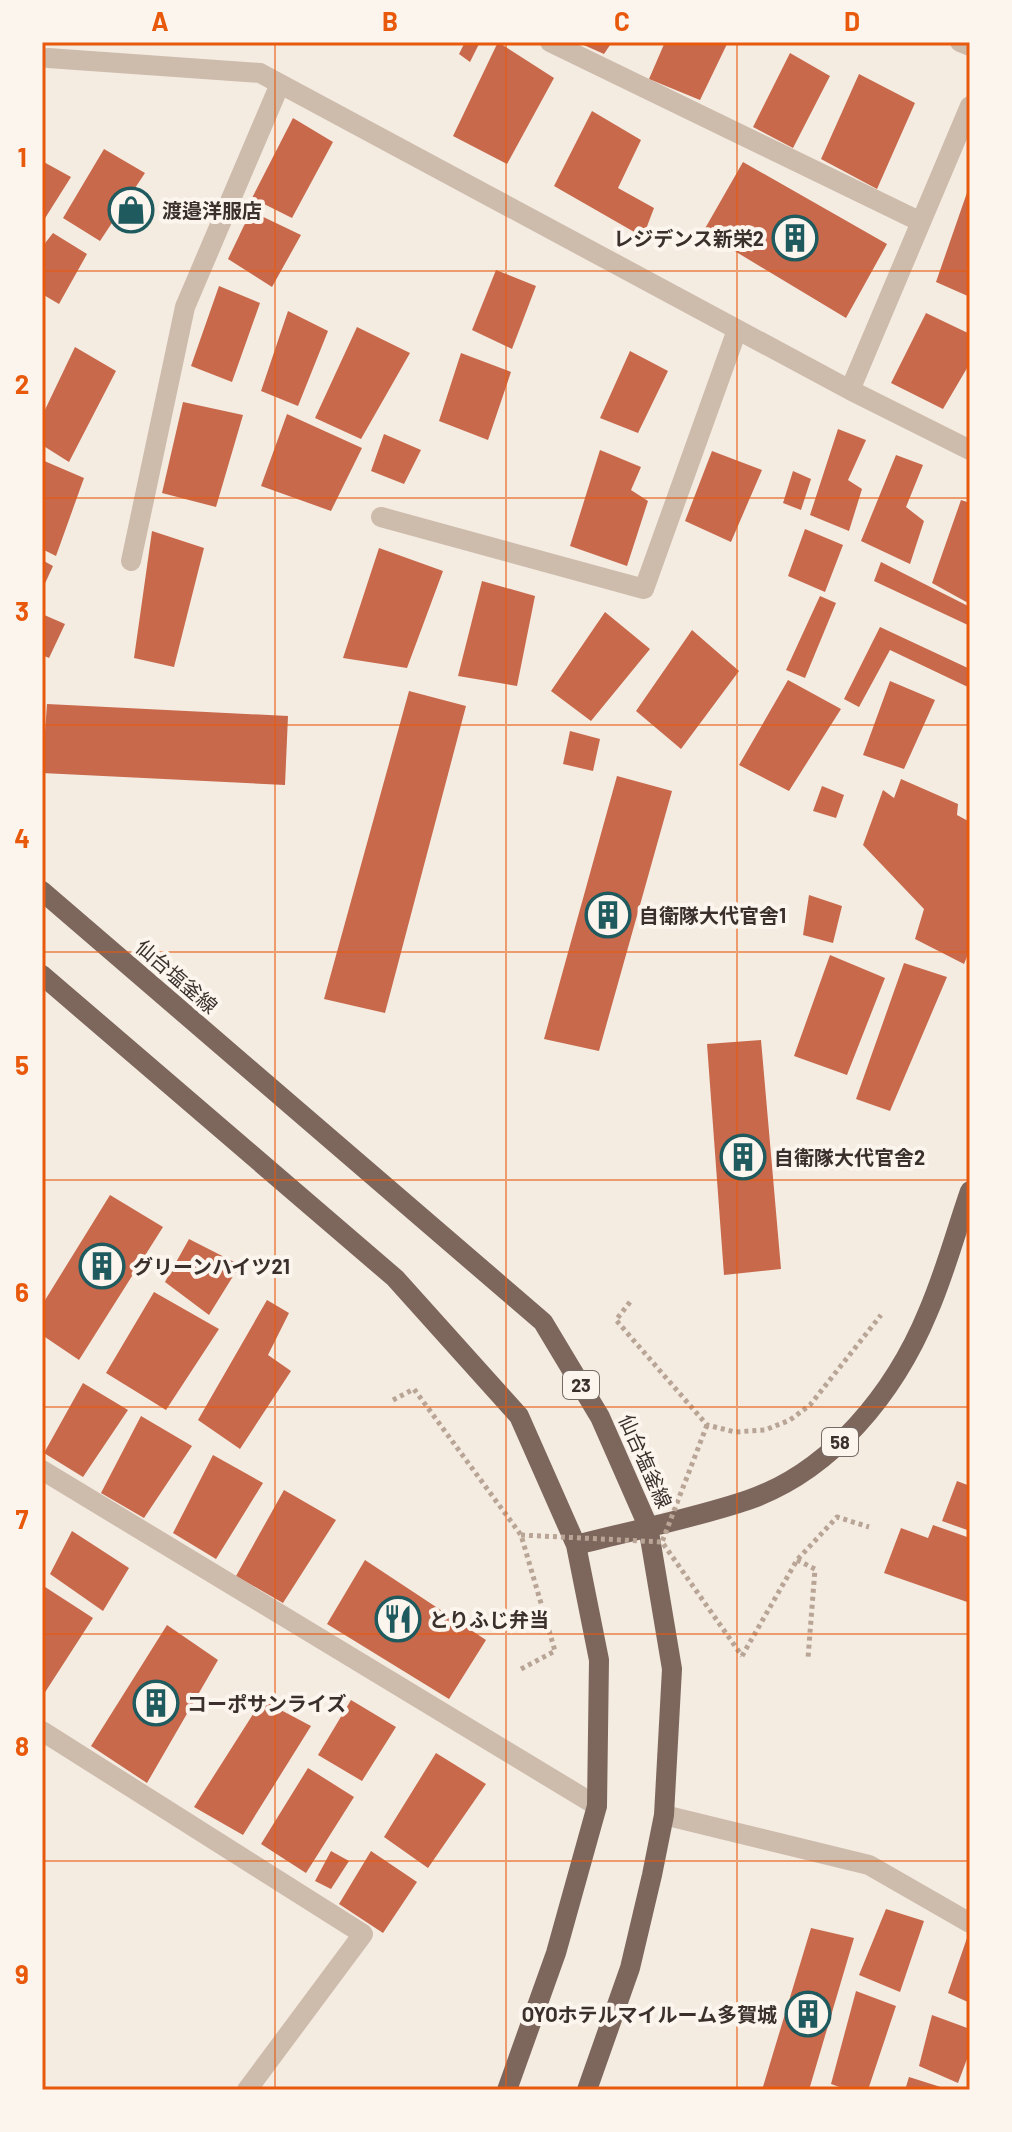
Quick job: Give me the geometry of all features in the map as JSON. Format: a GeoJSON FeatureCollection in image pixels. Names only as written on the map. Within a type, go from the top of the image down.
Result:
{"type":"FeatureCollection","features":[{"type":"Feature","properties":{"kind":"main road","name":"仙台塩釜線"},"geometry":{"type":"LineString","coordinates":[[42,891],[543,1322],[600,1417],[648,1526],[672,1669],[664,1815],[630,1968],[587,2090]]}},
{"type":"Feature","properties":{"kind":"main road"},"geometry":{"type":"LineString","coordinates":[[42,975],[395,1278],[519,1416],[576,1545],[599,1660],[597,1806],[556,1953],[507,2090]]}},
{"type":"Feature","properties":{"kind":"main road","name":"58"},"geometry":{"type":"LineString","coordinates":[[576,1545],[749,1499],[822,1461],[863,1418],[904,1361],[928,1312],[970,1191]]}},
{"type":"Feature","properties":{"kind":"street"},"geometry":{"type":"LineString","coordinates":[[550,42],[921,222]]}},
{"type":"Feature","properties":{"kind":"street"},"geometry":{"type":"LineString","coordinates":[[960,42],[970,46]]}},
{"type":"Feature","properties":{"kind":"street"},"geometry":{"type":"LineString","coordinates":[[48,55],[260,73],[737,330],[970,450]]}},
{"type":"Feature","properties":{"kind":"street"},"geometry":{"type":"LineString","coordinates":[[131,561],[185,307],[280,84]]}},
{"type":"Feature","properties":{"kind":"street"},"geometry":{"type":"LineString","coordinates":[[850,390],[970,106]]}},
{"type":"Feature","properties":{"kind":"street"},"geometry":{"type":"LineString","coordinates":[[381,517],[644,589],[737,330]]}},
{"type":"Feature","properties":{"kind":"street"},"geometry":{"type":"LineString","coordinates":[[42,1470],[597,1806]]}},
{"type":"Feature","properties":{"kind":"street"},"geometry":{"type":"LineString","coordinates":[[42,1731],[363,1934],[247,2090]]}},
{"type":"Feature","properties":{"kind":"street"},"geometry":{"type":"LineString","coordinates":[[664,1815],[869,1865],[970,1923]]}},
{"type":"Feature","properties":{"kind":"path"},"geometry":{"type":"LineString","coordinates":[[630,1302],[616,1320],[707,1425],[735,1432],[765,1430],[790,1420],[826,1386],[881,1315]]}},
{"type":"Feature","properties":{"kind":"path"},"geometry":{"type":"LineString","coordinates":[[393,1400],[414,1389],[521,1535],[555,1651],[521,1669]]}},
{"type":"Feature","properties":{"kind":"path"},"geometry":{"type":"LineString","coordinates":[[662,1542],[707,1425]]}},
{"type":"Feature","properties":{"kind":"path"},"geometry":{"type":"LineString","coordinates":[[662,1542],[742,1656],[797,1560],[837,1517],[869,1527]]}},
{"type":"Feature","properties":{"kind":"path"},"geometry":{"type":"LineString","coordinates":[[521,1535],[662,1542]]}},
{"type":"Feature","properties":{"kind":"path"},"geometry":{"type":"LineString","coordinates":[[797,1560],[815,1569],[808,1658]]}},
{"type":"Feature","properties":{"kind":"building"},"geometry":{"type":"Polygon","coordinates":[[[465,42],[480,42],[470,62],[459,54],[465,42]]]}},
{"type":"Feature","properties":{"kind":"building"},"geometry":{"type":"Polygon","coordinates":[[[498,42],[554,78],[507,164],[453,136],[498,42]]]}},
{"type":"Feature","properties":{"kind":"building"},"geometry":{"type":"Polygon","coordinates":[[[577,42],[612,42],[604,54],[577,42]]]}},
{"type":"Feature","properties":{"kind":"building"},"geometry":{"type":"Polygon","coordinates":[[[665,42],[728,42],[700,100],[649,79],[665,42]]]}},
{"type":"Feature","properties":{"kind":"building"},"geometry":{"type":"Polygon","coordinates":[[[790,53],[830,76],[793,148],[753,127],[790,53]]]}},
{"type":"Feature","properties":{"kind":"building"},"geometry":{"type":"Polygon","coordinates":[[[859,74],[915,103],[877,189],[821,159],[859,74]]]}},
{"type":"Feature","properties":{"kind":"building"},"geometry":{"type":"Polygon","coordinates":[[[592,111],[641,140],[618,188],[654,208],[643,237],[554,186],[592,111]]]}},
{"type":"Feature","properties":{"kind":"building"},"geometry":{"type":"Polygon","coordinates":[[[293,118],[333,142],[292,218],[252,198],[293,118]]]}},
{"type":"Feature","properties":{"kind":"building"},"geometry":{"type":"Polygon","coordinates":[[[104,149],[145,173],[100,241],[63,218],[104,149]]]}},
{"type":"Feature","properties":{"kind":"building"},"geometry":{"type":"Polygon","coordinates":[[[42,161],[71,177],[42,223],[42,161]]]}},
{"type":"Feature","properties":{"kind":"building","name":"レジデンス新栄2"},"geometry":{"type":"Polygon","coordinates":[[[743,162],[887,244],[846,318],[703,232],[743,162]]]}},
{"type":"Feature","properties":{"kind":"building"},"geometry":{"type":"Polygon","coordinates":[[[970,184],[970,297],[936,282],[970,184]]]}},
{"type":"Feature","properties":{"kind":"building"},"geometry":{"type":"Polygon","coordinates":[[[251,211],[301,235],[272,287],[228,259],[251,211]]]}},
{"type":"Feature","properties":{"kind":"building"},"geometry":{"type":"Polygon","coordinates":[[[53,233],[87,254],[59,304],[42,294],[42,247],[53,233]]]}},
{"type":"Feature","properties":{"kind":"building"},"geometry":{"type":"Polygon","coordinates":[[[496,270],[536,286],[512,349],[472,330],[496,270]]]}},
{"type":"Feature","properties":{"kind":"building"},"geometry":{"type":"Polygon","coordinates":[[[219,286],[260,303],[232,382],[191,366],[219,286]]]}},
{"type":"Feature","properties":{"kind":"building"},"geometry":{"type":"Polygon","coordinates":[[[288,311],[328,331],[298,406],[261,391],[288,311]]]}},
{"type":"Feature","properties":{"kind":"building"},"geometry":{"type":"Polygon","coordinates":[[[926,313],[970,334],[970,363],[943,409],[891,383],[926,313]]]}},
{"type":"Feature","properties":{"kind":"building"},"geometry":{"type":"Polygon","coordinates":[[[357,327],[410,353],[361,439],[315,418],[357,327]]]}},
{"type":"Feature","properties":{"kind":"building"},"geometry":{"type":"Polygon","coordinates":[[[75,347],[116,371],[69,462],[42,445],[42,416],[75,347]]]}},
{"type":"Feature","properties":{"kind":"building"},"geometry":{"type":"Polygon","coordinates":[[[630,351],[668,371],[638,433],[600,418],[630,351]]]}},
{"type":"Feature","properties":{"kind":"building"},"geometry":{"type":"Polygon","coordinates":[[[461,353],[511,372],[488,440],[439,421],[461,353]]]}},
{"type":"Feature","properties":{"kind":"building"},"geometry":{"type":"Polygon","coordinates":[[[183,402],[243,415],[216,507],[162,493],[183,402]]]}},
{"type":"Feature","properties":{"kind":"building"},"geometry":{"type":"Polygon","coordinates":[[[287,414],[362,448],[331,511],[261,486],[287,414]]]}},
{"type":"Feature","properties":{"kind":"building"},"geometry":{"type":"Polygon","coordinates":[[[838,429],[866,440],[848,480],[862,489],[849,531],[810,515],[838,429]]]}},
{"type":"Feature","properties":{"kind":"building"},"geometry":{"type":"Polygon","coordinates":[[[384,434],[421,450],[404,484],[371,471],[384,434]]]}},
{"type":"Feature","properties":{"kind":"building"},"geometry":{"type":"Polygon","coordinates":[[[600,450],[641,467],[631,490],[648,501],[627,566],[570,546],[600,450]]]}},
{"type":"Feature","properties":{"kind":"building"},"geometry":{"type":"Polygon","coordinates":[[[712,451],[762,470],[731,542],[685,521],[712,451]]]}},
{"type":"Feature","properties":{"kind":"building"},"geometry":{"type":"Polygon","coordinates":[[[896,455],[923,465],[906,507],[924,521],[910,564],[861,541],[896,455]]]}},
{"type":"Feature","properties":{"kind":"building"},"geometry":{"type":"Polygon","coordinates":[[[42,460],[84,478],[56,556],[42,549],[42,460]]]}},
{"type":"Feature","properties":{"kind":"building"},"geometry":{"type":"Polygon","coordinates":[[[793,471],[811,479],[801,510],[783,503],[793,471]]]}},
{"type":"Feature","properties":{"kind":"building"},"geometry":{"type":"Polygon","coordinates":[[[961,500],[970,503],[970,604],[932,583],[961,500]]]}},
{"type":"Feature","properties":{"kind":"building"},"geometry":{"type":"Polygon","coordinates":[[[805,529],[843,545],[825,592],[788,576],[805,529]]]}},
{"type":"Feature","properties":{"kind":"building"},"geometry":{"type":"Polygon","coordinates":[[[152,531],[204,548],[174,667],[134,658],[152,531]]]}},
{"type":"Feature","properties":{"kind":"building"},"geometry":{"type":"Polygon","coordinates":[[[379,548],[443,571],[407,668],[343,658],[379,548]]]}},
{"type":"Feature","properties":{"kind":"building"},"geometry":{"type":"Polygon","coordinates":[[[42,560],[53,566],[42,590],[42,560]]]}},
{"type":"Feature","properties":{"kind":"building"},"geometry":{"type":"Polygon","coordinates":[[[881,562],[970,607],[970,626],[874,581],[881,562]]]}},
{"type":"Feature","properties":{"kind":"building"},"geometry":{"type":"Polygon","coordinates":[[[482,581],[535,596],[517,686],[458,676],[482,581]]]}},
{"type":"Feature","properties":{"kind":"building"},"geometry":{"type":"Polygon","coordinates":[[[820,596],[836,603],[805,678],[786,670],[820,596]]]}},
{"type":"Feature","properties":{"kind":"building"},"geometry":{"type":"Polygon","coordinates":[[[605,612],[650,649],[591,721],[551,691],[605,612]]]}},
{"type":"Feature","properties":{"kind":"building"},"geometry":{"type":"Polygon","coordinates":[[[42,614],[65,624],[49,658],[42,655],[42,614]]]}},
{"type":"Feature","properties":{"kind":"building"},"geometry":{"type":"Polygon","coordinates":[[[880,627],[970,669],[970,688],[890,650],[859,707],[844,699],[880,627]]]}},
{"type":"Feature","properties":{"kind":"building"},"geometry":{"type":"Polygon","coordinates":[[[692,630],[739,671],[681,749],[636,711],[692,630]]]}},
{"type":"Feature","properties":{"kind":"building"},"geometry":{"type":"Polygon","coordinates":[[[788,680],[841,709],[789,791],[739,765],[788,680]]]}},
{"type":"Feature","properties":{"kind":"building"},"geometry":{"type":"Polygon","coordinates":[[[890,681],[935,700],[904,769],[863,755],[890,681]]]}},
{"type":"Feature","properties":{"kind":"building"},"geometry":{"type":"Polygon","coordinates":[[[409,691],[466,706],[385,1013],[324,999],[409,691]]]}},
{"type":"Feature","properties":{"kind":"building"},"geometry":{"type":"Polygon","coordinates":[[[47,704],[288,716],[285,785],[42,773],[47,704]]]}},
{"type":"Feature","properties":{"kind":"building"},"geometry":{"type":"Polygon","coordinates":[[[570,731],[600,739],[593,771],[563,764],[570,731]]]}},
{"type":"Feature","properties":{"kind":"building","name":"自衛隊大代官舎1"},"geometry":{"type":"Polygon","coordinates":[[[617,776],[672,791],[599,1051],[544,1039],[617,776]]]}},
{"type":"Feature","properties":{"kind":"building"},"geometry":{"type":"Polygon","coordinates":[[[901,779],[958,804],[957,815],[970,822],[970,949],[964,964],[915,939],[924,909],[863,845],[883,790],[894,798],[901,779]]]}},
{"type":"Feature","properties":{"kind":"building"},"geometry":{"type":"Polygon","coordinates":[[[822,786],[844,795],[836,818],[813,811],[822,786]]]}},
{"type":"Feature","properties":{"kind":"building"},"geometry":{"type":"Polygon","coordinates":[[[809,895],[842,906],[833,943],[803,935],[809,895]]]}},
{"type":"Feature","properties":{"kind":"building"},"geometry":{"type":"Polygon","coordinates":[[[830,955],[885,978],[847,1075],[794,1056],[830,955]]]}},
{"type":"Feature","properties":{"kind":"building"},"geometry":{"type":"Polygon","coordinates":[[[904,963],[947,977],[890,1111],[856,1099],[904,963]]]}},
{"type":"Feature","properties":{"kind":"building","name":"自衛隊大代官舎2"},"geometry":{"type":"Polygon","coordinates":[[[761,1040],[781,1269],[724,1275],[707,1044],[761,1040]]]}},
{"type":"Feature","properties":{"kind":"building","name":"グリーンハイツ21"},"geometry":{"type":"Polygon","coordinates":[[[110,1195],[163,1227],[79,1360],[42,1335],[42,1305],[110,1195]]]}},
{"type":"Feature","properties":{"kind":"building"},"geometry":{"type":"Polygon","coordinates":[[[189,1239],[240,1265],[209,1315],[165,1282],[189,1239]]]}},
{"type":"Feature","properties":{"kind":"building"},"geometry":{"type":"Polygon","coordinates":[[[154,1292],[219,1329],[166,1410],[106,1373],[154,1292]]]}},
{"type":"Feature","properties":{"kind":"building"},"geometry":{"type":"Polygon","coordinates":[[[267,1300],[289,1313],[268,1355],[291,1371],[240,1449],[198,1420],[267,1300]]]}},
{"type":"Feature","properties":{"kind":"building"},"geometry":{"type":"Polygon","coordinates":[[[83,1383],[128,1410],[83,1477],[44,1453],[83,1383]]]}},
{"type":"Feature","properties":{"kind":"building"},"geometry":{"type":"Polygon","coordinates":[[[141,1416],[192,1446],[144,1518],[101,1493],[141,1416]]]}},
{"type":"Feature","properties":{"kind":"building"},"geometry":{"type":"Polygon","coordinates":[[[213,1455],[263,1483],[216,1559],[173,1533],[213,1455]]]}},
{"type":"Feature","properties":{"kind":"building"},"geometry":{"type":"Polygon","coordinates":[[[957,1481],[970,1486],[970,1531],[942,1521],[957,1481]]]}},
{"type":"Feature","properties":{"kind":"building"},"geometry":{"type":"Polygon","coordinates":[[[284,1490],[336,1520],[283,1603],[236,1576],[284,1490]]]}},
{"type":"Feature","properties":{"kind":"building"},"geometry":{"type":"Polygon","coordinates":[[[933,1525],[970,1538],[970,1603],[884,1573],[901,1528],[928,1538],[933,1525]]]}},
{"type":"Feature","properties":{"kind":"building"},"geometry":{"type":"Polygon","coordinates":[[[72,1531],[129,1568],[103,1611],[50,1574],[72,1531]]]}},
{"type":"Feature","properties":{"kind":"building"},"geometry":{"type":"Polygon","coordinates":[[[365,1560],[486,1640],[449,1699],[327,1624],[365,1560]]]}},
{"type":"Feature","properties":{"kind":"building"},"geometry":{"type":"Polygon","coordinates":[[[42,1585],[93,1618],[42,1697],[42,1585]]]}},
{"type":"Feature","properties":{"kind":"building","name":"コーポサンライズ"},"geometry":{"type":"Polygon","coordinates":[[[167,1625],[218,1660],[147,1783],[91,1746],[167,1625]]]}},
{"type":"Feature","properties":{"kind":"building"},"geometry":{"type":"Polygon","coordinates":[[[262,1700],[311,1726],[243,1835],[194,1807],[262,1700]]]}},
{"type":"Feature","properties":{"kind":"building"},"geometry":{"type":"Polygon","coordinates":[[[351,1700],[396,1727],[362,1781],[318,1755],[351,1700]]]}},
{"type":"Feature","properties":{"kind":"building"},"geometry":{"type":"Polygon","coordinates":[[[436,1753],[486,1784],[428,1868],[384,1837],[436,1753]]]}},
{"type":"Feature","properties":{"kind":"building"},"geometry":{"type":"Polygon","coordinates":[[[308,1768],[354,1797],[306,1873],[261,1844],[308,1768]]]}},
{"type":"Feature","properties":{"kind":"building"},"geometry":{"type":"Polygon","coordinates":[[[331,1851],[349,1861],[331,1889],[315,1881],[331,1851]]]}},
{"type":"Feature","properties":{"kind":"building"},"geometry":{"type":"Polygon","coordinates":[[[371,1851],[417,1882],[383,1933],[339,1904],[371,1851]]]}},
{"type":"Feature","properties":{"kind":"building"},"geometry":{"type":"Polygon","coordinates":[[[886,1909],[924,1921],[900,1992],[859,1975],[886,1909]]]}},
{"type":"Feature","properties":{"kind":"building","name":"OYOホテルマイルーム多賀城"},"geometry":{"type":"Polygon","coordinates":[[[811,1928],[854,1938],[809,2090],[762,2090],[811,1928]]]}},
{"type":"Feature","properties":{"kind":"building"},"geometry":{"type":"Polygon","coordinates":[[[967,1938],[970,1940],[970,2003],[948,1993],[967,1938]]]}},
{"type":"Feature","properties":{"kind":"building"},"geometry":{"type":"Polygon","coordinates":[[[856,1991],[896,2006],[868,2090],[848,2090],[831,2084],[856,1991]]]}},
{"type":"Feature","properties":{"kind":"building"},"geometry":{"type":"Polygon","coordinates":[[[932,2015],[970,2029],[970,2051],[958,2083],[919,2066],[932,2015]]]}},
{"type":"Feature","properties":{"kind":"building"},"geometry":{"type":"Polygon","coordinates":[[[909,2077],[947,2089],[947,2090],[905,2090],[909,2077]]]}},
{"type":"Feature","properties":{"kind":"place","name":"渡邉洋服店"},"geometry":{"type":"Point","coordinates":[131,210]}},
{"type":"Feature","properties":{"kind":"place","name":"レジデンス新栄2"},"geometry":{"type":"Point","coordinates":[795,238]}},
{"type":"Feature","properties":{"kind":"place","name":"自衛隊大代官舎1"},"geometry":{"type":"Point","coordinates":[608,915]}},
{"type":"Feature","properties":{"kind":"place","name":"自衛隊大代官舎2"},"geometry":{"type":"Point","coordinates":[743,1157]}},
{"type":"Feature","properties":{"kind":"place","name":"グリーンハイツ21"},"geometry":{"type":"Point","coordinates":[102,1266]}},
{"type":"Feature","properties":{"kind":"place","name":"とりふじ弁当"},"geometry":{"type":"Point","coordinates":[398,1619]}},
{"type":"Feature","properties":{"kind":"place","name":"コーポサンライズ"},"geometry":{"type":"Point","coordinates":[156,1703]}},
{"type":"Feature","properties":{"kind":"place","name":"OYOホテルマイルーム多賀城"},"geometry":{"type":"Point","coordinates":[808,2014]}}]}
